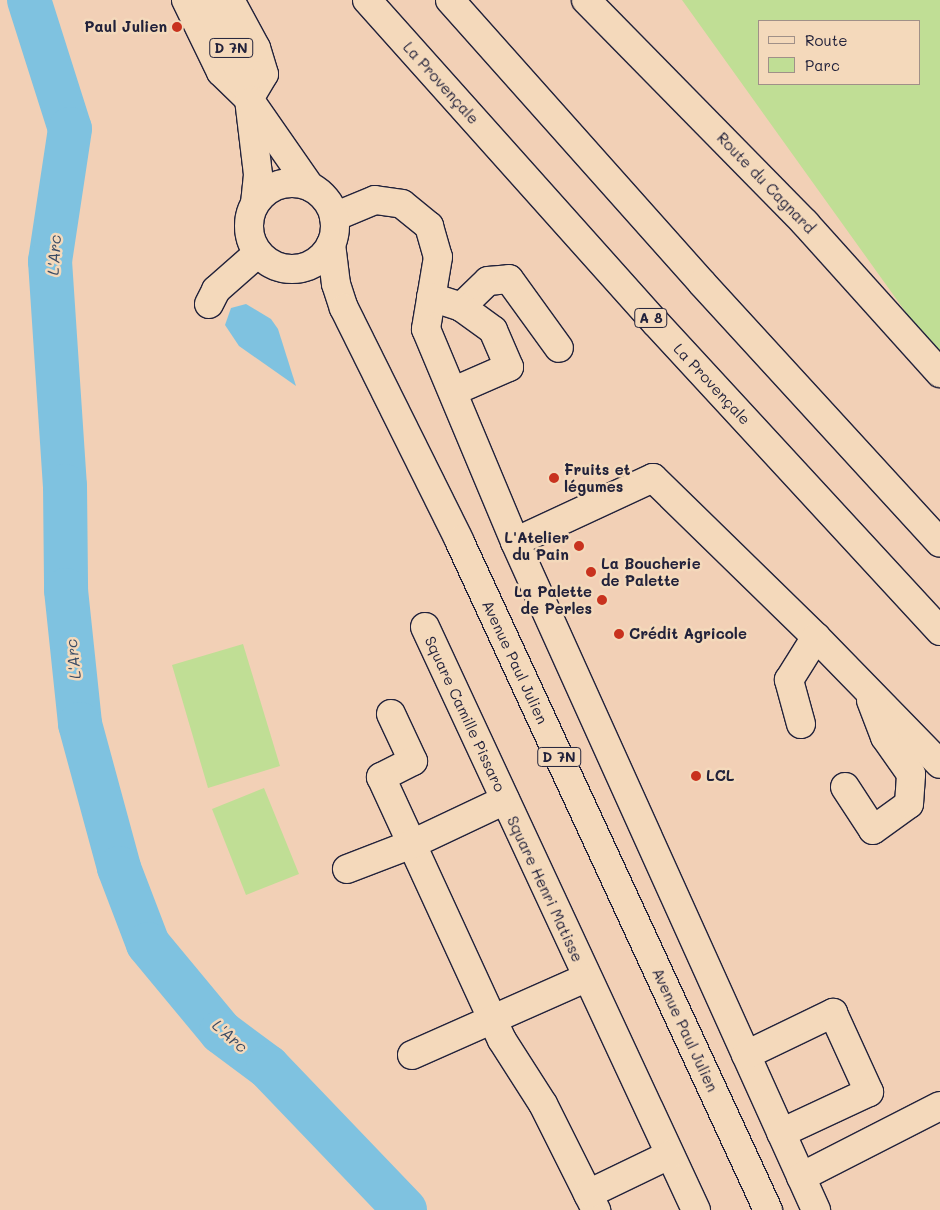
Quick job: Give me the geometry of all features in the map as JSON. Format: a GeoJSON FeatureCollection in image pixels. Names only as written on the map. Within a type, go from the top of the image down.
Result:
{"type":"FeatureCollection","features":[{"type":"Feature","properties":{"kind":"main road"},"geometry":{"type":"LineString","coordinates":[[186,0],[221,72],[249,99],[264,74],[256,48],[230,0]]}},
{"type":"Feature","properties":{"kind":"main road","name":"D 7N"},"geometry":{"type":"LineString","coordinates":[[207,0],[231,48],[249,99],[258,175],[255,204]]}},
{"type":"Feature","properties":{"kind":"main road","name":"La Provençale"},"geometry":{"type":"LineString","coordinates":[[367,0],[656,323],[940,631]]}},
{"type":"Feature","properties":{"kind":"main road"},"geometry":{"type":"LineString","coordinates":[[450,0],[702,283],[940,543]]}},
{"type":"Feature","properties":{"kind":"main road","name":"Route du Cagnard"},"geometry":{"type":"LineString","coordinates":[[586,0],[805,223],[940,372]]}},
{"type":"Feature","properties":{"kind":"main road","name":"D 7N"},"geometry":{"type":"LineString","coordinates":[[249,99],[310,187]]}},
{"type":"Feature","properties":{"kind":"main road"},"geometry":{"type":"LineString","coordinates":[[209,304],[216,290],[268,260],[309,266],[331,244],[334,217],[324,197],[310,187],[288,183],[277,186],[255,204],[248,223],[268,260]]}},
{"type":"Feature","properties":{"kind":"main road"},"geometry":{"type":"LineString","coordinates":[[334,217],[375,200],[402,204],[429,226],[438,256],[426,329],[454,391],[515,542],[816,1210]]}},
{"type":"Feature","properties":{"kind":"main road","name":"Avenue Paul Julien"},"geometry":{"type":"LineString","coordinates":[[331,244],[336,284],[344,308],[458,540],[768,1210]]}},
{"type":"Feature","properties":{"kind":"main road","name":"Avenue Paul Julien"},"geometry":{"type":"LineString","coordinates":[[268,260],[324,290],[344,308]]}},
{"type":"Feature","properties":{"kind":"main road"},"geometry":{"type":"LineString","coordinates":[[462,307],[488,281],[509,279],[559,348]]}},
{"type":"Feature","properties":{"kind":"main road"},"geometry":{"type":"LineString","coordinates":[[431,298],[462,307],[493,330],[510,367],[454,391]]}},
{"type":"Feature","properties":{"kind":"main road"},"geometry":{"type":"LineString","coordinates":[[515,542],[653,478],[816,637],[940,764]]}},
{"type":"Feature","properties":{"kind":"main road","name":"Square Camille Pissaro"},"geometry":{"type":"LineString","coordinates":[[425,627],[505,800]]}},
{"type":"Feature","properties":{"kind":"main road"},"geometry":{"type":"LineString","coordinates":[[802,724],[789,680],[816,637]]}},
{"type":"Feature","properties":{"kind":"main road"},"geometry":{"type":"LineString","coordinates":[[845,787],[873,830],[909,804],[911,774],[885,737],[866,690]]}},
{"type":"Feature","properties":{"kind":"main road"},"geometry":{"type":"LineString","coordinates":[[391,714],[413,761],[382,777],[502,1040],[543,1104],[592,1202],[668,1155]]}},
{"type":"Feature","properties":{"kind":"main road"},"geometry":{"type":"LineString","coordinates":[[347,869],[412,844],[505,800]]}},
{"type":"Feature","properties":{"kind":"main road","name":"Square Henri Matisse"},"geometry":{"type":"LineString","coordinates":[[505,800],[668,1155],[696,1210]]}},
{"type":"Feature","properties":{"kind":"main road"},"geometry":{"type":"LineString","coordinates":[[412,1054],[586,978]]}},
{"type":"Feature","properties":{"kind":"main road"},"geometry":{"type":"LineString","coordinates":[[746,1055],[834,1013],[869,1092],[781,1132]]}},
{"type":"Feature","properties":{"kind":"main road"},"geometry":{"type":"LineString","coordinates":[[801,1177],[940,1106]]}},
{"type":"Feature","properties":{"kind":"green space"},"geometry":{"type":"Polygon","coordinates":[[[682,0],[940,0],[940,360],[682,0]]]}},
{"type":"Feature","properties":{"kind":"green space"},"geometry":{"type":"Polygon","coordinates":[[[243,644],[280,766],[208,788],[172,665],[243,644]]]}},
{"type":"Feature","properties":{"kind":"green space"},"geometry":{"type":"Polygon","coordinates":[[[264,788],[299,874],[246,895],[212,809],[264,788]]]}},
{"type":"Feature","properties":{"kind":"water"},"geometry":{"type":"Polygon","coordinates":[[[246,304],[271,319],[278,329],[296,386],[239,346],[225,325],[231,308],[246,304]]]}},
{"type":"Feature","properties":{"kind":"waterway","name":"L'Arc"},"geometry":{"type":"LineString","coordinates":[[29,0],[70,129],[50,261],[65,486],[66,590],[80,724],[119,868],[148,944],[221,1032],[268,1067],[405,1210]]}},
{"type":"Feature","properties":{"kind":"place","name":"Paul Julien"},"geometry":{"type":"Point","coordinates":[177,27]}},
{"type":"Feature","properties":{"kind":"place","name":"Fruits et légumes"},"geometry":{"type":"Point","coordinates":[554,478]}},
{"type":"Feature","properties":{"kind":"place","name":"L'Atelier du Pain"},"geometry":{"type":"Point","coordinates":[579,546]}},
{"type":"Feature","properties":{"kind":"place","name":"La Boucherie de Palette"},"geometry":{"type":"Point","coordinates":[591,572]}},
{"type":"Feature","properties":{"kind":"place","name":"La Palette de Perles"},"geometry":{"type":"Point","coordinates":[602,600]}},
{"type":"Feature","properties":{"kind":"place","name":"Crédit Agricole"},"geometry":{"type":"Point","coordinates":[619,634]}},
{"type":"Feature","properties":{"kind":"place","name":"LCL"},"geometry":{"type":"Point","coordinates":[696,776]}}]}
